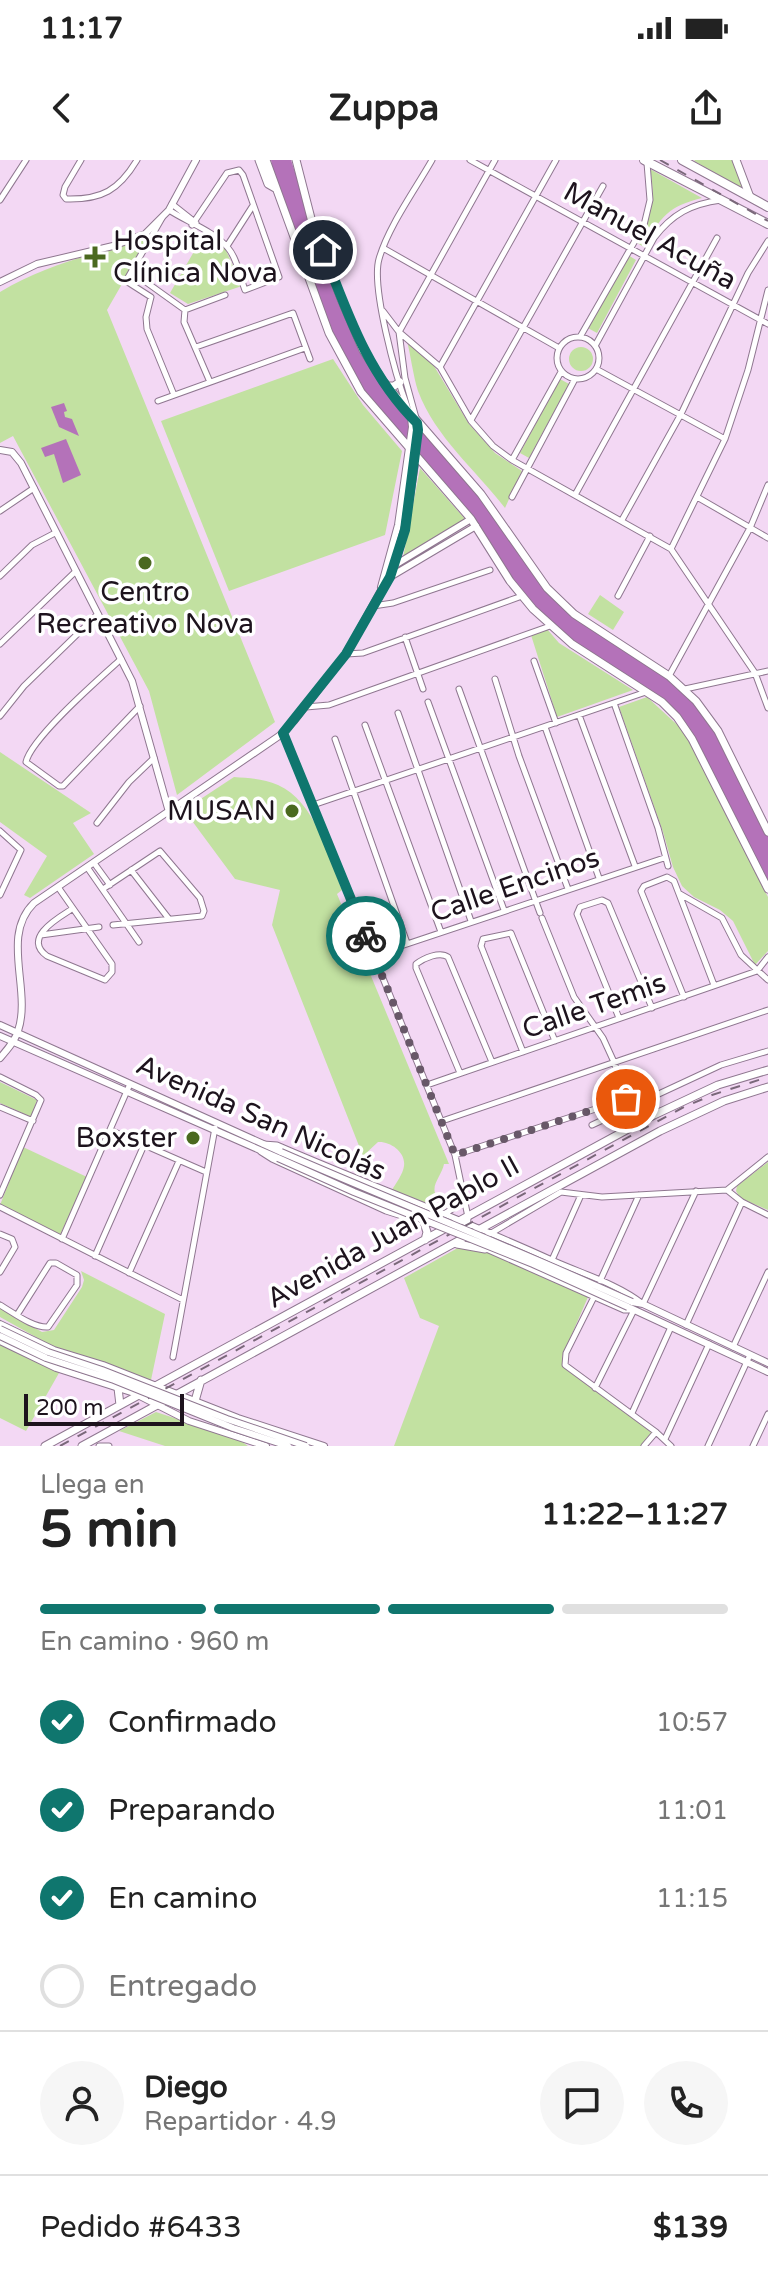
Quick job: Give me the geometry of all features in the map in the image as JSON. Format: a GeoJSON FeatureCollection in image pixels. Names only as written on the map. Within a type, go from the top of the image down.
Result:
{"type":"FeatureCollection","features":[{"type":"Feature","properties":{"kind":"highway"},"geometry":{"type":"LineString","coordinates":[[684,160],[768,207]]}},
{"type":"Feature","properties":{"kind":"highway"},"geometry":{"type":"LineString","coordinates":[[646,161],[768,224]]}},
{"type":"Feature","properties":{"kind":"main road"},"geometry":{"type":"LineString","coordinates":[[259,160],[268,184],[276,188]]}},
{"type":"Feature","properties":{"kind":"main road"},"geometry":{"type":"LineString","coordinates":[[266,160],[340,357],[361,392],[471,519],[510,581],[550,626],[671,710],[692,739],[768,889]]}},
{"type":"Feature","properties":{"kind":"main road"},"geometry":{"type":"LineString","coordinates":[[294,160],[296,179],[353,328],[387,386],[415,424],[481,494],[547,588],[593,627],[685,689],[715,725],[768,832]]}},
{"type":"Feature","properties":{"kind":"main road"},"geometry":{"type":"LineString","coordinates":[[294,160],[313,226]]}},
{"type":"Feature","properties":{"kind":"main road"},"geometry":{"type":"LineString","coordinates":[[676,177],[684,160]]}},
{"type":"Feature","properties":{"kind":"main road"},"geometry":{"type":"LineString","coordinates":[[736,160],[750,197]]}},
{"type":"Feature","properties":{"kind":"main road"},"geometry":{"type":"LineString","coordinates":[[387,386],[400,382]]}},
{"type":"Feature","properties":{"kind":"main road","name":"Avenida Juan Pablo II"},"geometry":{"type":"LineString","coordinates":[[45,1446],[668,1108],[718,1085],[768,1070]]}},
{"type":"Feature","properties":{"kind":"main road","name":"Avenida Juan Pablo II"},"geometry":{"type":"LineString","coordinates":[[82,1446],[701,1111],[768,1087]]}},
{"type":"Feature","properties":{"kind":"main road"},"geometry":{"type":"LineString","coordinates":[[425,1240],[428,1224]]}},
{"type":"Feature","properties":{"kind":"main road"},"geometry":{"type":"LineString","coordinates":[[451,1245],[465,1243],[482,1247]]}},
{"type":"Feature","properties":{"kind":"main road"},"geometry":{"type":"LineString","coordinates":[[194,1400],[201,1380]]}},
{"type":"Feature","properties":{"kind":"main road"},"geometry":{"type":"LineString","coordinates":[[116,1388],[120,1405]]}},
{"type":"Feature","properties":{"kind":"street"},"geometry":{"type":"LineString","coordinates":[[0,200],[26,160]]}},
{"type":"Feature","properties":{"kind":"street"},"geometry":{"type":"LineString","coordinates":[[81,160],[65,187],[64,198],[70,200],[113,190],[126,179],[137,160]]}},
{"type":"Feature","properties":{"kind":"street"},"geometry":{"type":"LineString","coordinates":[[174,395],[147,329],[146,317],[151,297],[126,281],[196,160]]}},
{"type":"Feature","properties":{"kind":"street"},"geometry":{"type":"LineString","coordinates":[[415,424],[400,382],[377,272],[383,248],[432,160]]}},
{"type":"Feature","properties":{"kind":"street","name":"Manuel Acuña"},"geometry":{"type":"LineString","coordinates":[[470,160],[765,323]]}},
{"type":"Feature","properties":{"kind":"street"},"geometry":{"type":"LineString","coordinates":[[0,1058],[18,1033],[20,1011],[15,948],[18,927],[28,908],[283,733],[346,654],[373,606],[395,565],[405,530],[413,450],[415,424],[399,332],[495,160]]}},
{"type":"Feature","properties":{"kind":"street"},"geometry":{"type":"LineString","coordinates":[[440,367],[556,160]]}},
{"type":"Feature","properties":{"kind":"street"},"geometry":{"type":"LineString","coordinates":[[580,337],[649,211],[646,161]]}},
{"type":"Feature","properties":{"kind":"street"},"geometry":{"type":"LineString","coordinates":[[170,207],[195,225],[227,246],[245,290],[279,277],[239,170],[227,173],[195,225]]}},
{"type":"Feature","properties":{"kind":"street"},"geometry":{"type":"LineString","coordinates":[[471,421],[603,186]]}},
{"type":"Feature","properties":{"kind":"street"},"geometry":{"type":"LineString","coordinates":[[595,346],[666,223],[676,213],[702,203],[723,200]]}},
{"type":"Feature","properties":{"kind":"street"},"geometry":{"type":"LineString","coordinates":[[227,246],[253,206]]}},
{"type":"Feature","properties":{"kind":"street"},"geometry":{"type":"LineString","coordinates":[[0,282],[37,264],[138,237],[163,218]]}},
{"type":"Feature","properties":{"kind":"street"},"geometry":{"type":"LineString","coordinates":[[575,495],[717,238]]}},
{"type":"Feature","properties":{"kind":"street"},"geometry":{"type":"LineString","coordinates":[[622,520],[681,414],[732,305],[768,241]]}},
{"type":"Feature","properties":{"kind":"street"},"geometry":{"type":"LineString","coordinates":[[383,248],[559,348]]}},
{"type":"Feature","properties":{"kind":"street"},"geometry":{"type":"LineString","coordinates":[[132,272],[185,310]]}},
{"type":"Feature","properties":{"kind":"street"},"geometry":{"type":"LineString","coordinates":[[671,549],[725,439],[765,323],[768,290]]}},
{"type":"Feature","properties":{"kind":"street"},"geometry":{"type":"LineString","coordinates":[[185,310],[225,295]]}},
{"type":"Feature","properties":{"kind":"street"},"geometry":{"type":"LineString","coordinates":[[185,310],[184,322],[210,382]]}},
{"type":"Feature","properties":{"kind":"street"},"geometry":{"type":"LineString","coordinates":[[383,311],[399,332],[440,367],[471,421],[493,446],[512,460],[671,549],[755,673],[768,708]]}},
{"type":"Feature","properties":{"kind":"street"},"geometry":{"type":"LineString","coordinates":[[196,347],[293,313],[310,359]]}},
{"type":"Feature","properties":{"kind":"street"},"geometry":{"type":"LineString","coordinates":[[580,337],[595,346],[599,357],[596,369],[587,377],[575,379],[561,372],[557,360],[559,348],[568,339],[580,337]]}},
{"type":"Feature","properties":{"kind":"street"},"geometry":{"type":"LineString","coordinates":[[158,401],[305,348]]}},
{"type":"Feature","properties":{"kind":"street"},"geometry":{"type":"LineString","coordinates":[[596,369],[725,439]]}},
{"type":"Feature","properties":{"kind":"street"},"geometry":{"type":"LineString","coordinates":[[512,460],[561,372]]}},
{"type":"Feature","properties":{"kind":"street"},"geometry":{"type":"LineString","coordinates":[[512,497],[575,379]]}},
{"type":"Feature","properties":{"kind":"street"},"geometry":{"type":"LineString","coordinates":[[4,450],[16,456],[122,658],[140,706],[169,812]]}},
{"type":"Feature","properties":{"kind":"street"},"geometry":{"type":"LineString","coordinates":[[386,578],[413,450]]}},
{"type":"Feature","properties":{"kind":"street"},"geometry":{"type":"LineString","coordinates":[[669,676],[750,528],[768,485]]}},
{"type":"Feature","properties":{"kind":"street"},"geometry":{"type":"LineString","coordinates":[[0,511],[34,488]]}},
{"type":"Feature","properties":{"kind":"street"},"geometry":{"type":"LineString","coordinates":[[697,497],[768,538]]}},
{"type":"Feature","properties":{"kind":"street"},"geometry":{"type":"LineString","coordinates":[[395,565],[471,519]]}},
{"type":"Feature","properties":{"kind":"street"},"geometry":{"type":"LineString","coordinates":[[386,578],[476,526]]}},
{"type":"Feature","properties":{"kind":"street"},"geometry":{"type":"LineString","coordinates":[[0,576],[32,545],[55,533]]}},
{"type":"Feature","properties":{"kind":"street"},"geometry":{"type":"LineString","coordinates":[[618,596],[650,536]]}},
{"type":"Feature","properties":{"kind":"street"},"geometry":{"type":"LineString","coordinates":[[373,606],[393,603],[490,570]]}},
{"type":"Feature","properties":{"kind":"street"},"geometry":{"type":"LineString","coordinates":[[0,644],[76,571]]}},
{"type":"Feature","properties":{"kind":"street"},"geometry":{"type":"LineString","coordinates":[[346,654],[363,653],[522,596]]}},
{"type":"Feature","properties":{"kind":"street"},"geometry":{"type":"LineString","coordinates":[[0,716],[24,686],[98,614]]}},
{"type":"Feature","properties":{"kind":"street"},"geometry":{"type":"LineString","coordinates":[[306,707],[329,705],[550,626]]}},
{"type":"Feature","properties":{"kind":"street"},"geometry":{"type":"LineString","coordinates":[[405,637],[423,689]]}},
{"type":"Feature","properties":{"kind":"street"},"geometry":{"type":"LineString","coordinates":[[122,658],[45,735],[26,762],[63,786],[140,706]]}},
{"type":"Feature","properties":{"kind":"street"},"geometry":{"type":"LineString","coordinates":[[534,661],[556,723]]}},
{"type":"Feature","properties":{"kind":"street"},"geometry":{"type":"LineString","coordinates":[[685,689],[768,671]]}},
{"type":"Feature","properties":{"kind":"street"},"geometry":{"type":"LineString","coordinates":[[495,679],[568,889]]}},
{"type":"Feature","properties":{"kind":"street"},"geometry":{"type":"LineString","coordinates":[[459,689],[541,916],[574,997],[614,1062],[629,1107]]}},
{"type":"Feature","properties":{"kind":"street"},"geometry":{"type":"LineString","coordinates":[[313,805],[647,692]]}},
{"type":"Feature","properties":{"kind":"street"},"geometry":{"type":"LineString","coordinates":[[428,702],[504,910]]}},
{"type":"Feature","properties":{"kind":"street"},"geometry":{"type":"LineString","coordinates":[[614,703],[662,839],[668,866]]}},
{"type":"Feature","properties":{"kind":"street"},"geometry":{"type":"LineString","coordinates":[[398,713],[471,921]]}},
{"type":"Feature","properties":{"kind":"street"},"geometry":{"type":"LineString","coordinates":[[579,715],[635,866]]}},
{"type":"Feature","properties":{"kind":"street"},"geometry":{"type":"LineString","coordinates":[[365,725],[441,932]]}},
{"type":"Feature","properties":{"kind":"street"},"geometry":{"type":"LineString","coordinates":[[545,727],[599,878]]}},
{"type":"Feature","properties":{"kind":"street"},"geometry":{"type":"LineString","coordinates":[[283,733],[455,1155],[463,1187],[466,1237]]}},
{"type":"Feature","properties":{"kind":"street"},"geometry":{"type":"LineString","coordinates":[[335,739],[407,943]]}},
{"type":"Feature","properties":{"kind":"street"},"geometry":{"type":"LineString","coordinates":[[97,823],[129,782],[154,758]]}},
{"type":"Feature","properties":{"kind":"street"},"geometry":{"type":"LineString","coordinates":[[762,821],[768,811]]}},
{"type":"Feature","properties":{"kind":"street"},"geometry":{"type":"LineString","coordinates":[[0,831],[21,850],[0,895]]}},
{"type":"Feature","properties":{"kind":"street"},"geometry":{"type":"LineString","coordinates":[[103,889],[160,851],[200,898],[204,913],[199,917],[113,925]]}},
{"type":"Feature","properties":{"kind":"street","name":"Calle Encinos"},"geometry":{"type":"LineString","coordinates":[[380,953],[664,858]]}},
{"type":"Feature","properties":{"kind":"street"},"geometry":{"type":"LineString","coordinates":[[94,863],[110,885]]}},
{"type":"Feature","properties":{"kind":"street"},"geometry":{"type":"LineString","coordinates":[[87,867],[139,942]]}},
{"type":"Feature","properties":{"kind":"street"},"geometry":{"type":"LineString","coordinates":[[131,870],[169,919]]}},
{"type":"Feature","properties":{"kind":"street"},"geometry":{"type":"LineString","coordinates":[[684,997],[642,889],[655,881],[671,878],[679,892],[714,985]]}},
{"type":"Feature","properties":{"kind":"street"},"geometry":{"type":"LineString","coordinates":[[58,887],[113,966],[105,980],[44,954],[38,943],[45,927],[72,909]]}},
{"type":"Feature","properties":{"kind":"street"},"geometry":{"type":"LineString","coordinates":[[679,892],[722,918],[741,955],[768,980]]}},
{"type":"Feature","properties":{"kind":"street"},"geometry":{"type":"LineString","coordinates":[[619,1018],[578,910],[602,900],[606,901],[652,1008]]}},
{"type":"Feature","properties":{"kind":"street"},"geometry":{"type":"LineString","coordinates":[[40,935],[99,927]]}},
{"type":"Feature","properties":{"kind":"street"},"geometry":{"type":"LineString","coordinates":[[523,1052],[480,943],[483,939],[511,933],[555,1041]]}},
{"type":"Feature","properties":{"kind":"street"},"geometry":{"type":"LineString","coordinates":[[460,1073],[416,964],[444,954],[448,957],[492,1062]]}},
{"type":"Feature","properties":{"kind":"street"},"geometry":{"type":"LineString","coordinates":[[757,971],[768,957]]}},
{"type":"Feature","properties":{"kind":"street","name":"Calle Temis"},"geometry":{"type":"LineString","coordinates":[[427,1085],[757,971]]}},
{"type":"Feature","properties":{"kind":"street"},"geometry":{"type":"LineString","coordinates":[[442,1121],[768,1010]]}},
{"type":"Feature","properties":{"kind":"street","name":"Avenida San Nicolás"},"geometry":{"type":"LineString","coordinates":[[0,1025],[216,1127]]}},
{"type":"Feature","properties":{"kind":"street","name":"Avenida San Nicolás"},"geometry":{"type":"LineString","coordinates":[[0,1036],[126,1092],[517,1250],[671,1327],[709,1344],[768,1363]]}},
{"type":"Feature","properties":{"kind":"street"},"geometry":{"type":"LineString","coordinates":[[592,1125],[721,1065],[768,1051]]}},
{"type":"Feature","properties":{"kind":"street"},"geometry":{"type":"LineString","coordinates":[[0,1077],[40,1098],[0,1195]]}},
{"type":"Feature","properties":{"kind":"street"},"geometry":{"type":"LineString","coordinates":[[62,1239],[130,1084]]}},
{"type":"Feature","properties":{"kind":"street"},"geometry":{"type":"LineString","coordinates":[[455,1155],[626,1099]]}},
{"type":"Feature","properties":{"kind":"street"},"geometry":{"type":"LineString","coordinates":[[0,1107],[33,1121]]}},
{"type":"Feature","properties":{"kind":"street"},"geometry":{"type":"LineString","coordinates":[[173,1357],[216,1127]]}},
{"type":"Feature","properties":{"kind":"street"},"geometry":{"type":"LineString","coordinates":[[110,1130],[206,1172]]}},
{"type":"Feature","properties":{"kind":"street"},"geometry":{"type":"LineString","coordinates":[[95,1256],[144,1145]]}},
{"type":"Feature","properties":{"kind":"street"},"geometry":{"type":"LineString","coordinates":[[262,1147],[277,1145],[365,1184],[466,1220],[643,1304],[696,1191]]}},
{"type":"Feature","properties":{"kind":"street"},"geometry":{"type":"LineString","coordinates":[[262,1147],[272,1159],[343,1192],[466,1237],[628,1312],[632,1307]]}},
{"type":"Feature","properties":{"kind":"street"},"geometry":{"type":"LineString","coordinates":[[482,1247],[490,1233],[558,1193],[565,1191],[602,1197],[727,1190],[768,1157]]}},
{"type":"Feature","properties":{"kind":"street"},"geometry":{"type":"LineString","coordinates":[[129,1273],[179,1161]]}},
{"type":"Feature","properties":{"kind":"street"},"geometry":{"type":"LineString","coordinates":[[428,1224],[438,1221],[441,1213],[454,1208],[463,1187]]}},
{"type":"Feature","properties":{"kind":"street"},"geometry":{"type":"LineString","coordinates":[[727,1190],[742,1202],[768,1215]]}},
{"type":"Feature","properties":{"kind":"street"},"geometry":{"type":"LineString","coordinates":[[552,1260],[581,1195]]}},
{"type":"Feature","properties":{"kind":"street"},"geometry":{"type":"LineString","coordinates":[[600,1281],[639,1195]]}},
{"type":"Feature","properties":{"kind":"street"},"geometry":{"type":"LineString","coordinates":[[686,1326],[742,1202]]}},
{"type":"Feature","properties":{"kind":"street"},"geometry":{"type":"LineString","coordinates":[[0,1207],[183,1300]]}},
{"type":"Feature","properties":{"kind":"street"},"geometry":{"type":"LineString","coordinates":[[0,1234],[12,1239],[15,1247],[0,1272]]}},
{"type":"Feature","properties":{"kind":"street"},"geometry":{"type":"LineString","coordinates":[[0,1305],[17,1315],[40,1327],[48,1327],[78,1280],[75,1273],[52,1262],[17,1315]]}},
{"type":"Feature","properties":{"kind":"street"},"geometry":{"type":"LineString","coordinates":[[733,1347],[768,1272]]}},
{"type":"Feature","properties":{"kind":"street"},"geometry":{"type":"LineString","coordinates":[[594,1297],[564,1360],[568,1367],[632,1413],[671,1446]]}},
{"type":"Feature","properties":{"kind":"street","name":"Avenida San Nicolás"},"geometry":{"type":"LineString","coordinates":[[632,1307],[643,1304],[733,1347],[768,1372]]}},
{"type":"Feature","properties":{"kind":"street"},"geometry":{"type":"LineString","coordinates":[[595,1388],[632,1307]]}},
{"type":"Feature","properties":{"kind":"street"},"geometry":{"type":"LineString","coordinates":[[0,1326],[54,1350],[324,1446]]}},
{"type":"Feature","properties":{"kind":"street"},"geometry":{"type":"LineString","coordinates":[[0,1326],[48,1352],[306,1446]]}},
{"type":"Feature","properties":{"kind":"street"},"geometry":{"type":"LineString","coordinates":[[632,1413],[671,1327]]}},
{"type":"Feature","properties":{"kind":"street"},"geometry":{"type":"LineString","coordinates":[[0,1338],[56,1368],[139,1395],[189,1421],[266,1446]]}},
{"type":"Feature","properties":{"kind":"street"},"geometry":{"type":"LineString","coordinates":[[0,1338],[233,1428],[288,1446]]}},
{"type":"Feature","properties":{"kind":"street"},"geometry":{"type":"LineString","coordinates":[[665,1439],[709,1344]]}},
{"type":"Feature","properties":{"kind":"street"},"geometry":{"type":"LineString","coordinates":[[708,1446],[748,1358]]}},
{"type":"Feature","properties":{"kind":"street"},"geometry":{"type":"LineString","coordinates":[[116,1388],[119,1371]]}},
{"type":"Feature","properties":{"kind":"street"},"geometry":{"type":"LineString","coordinates":[[189,1421],[187,1411],[194,1400]]}},
{"type":"Feature","properties":{"kind":"street"},"geometry":{"type":"LineString","coordinates":[[753,1446],[768,1414]]}},
{"type":"Feature","properties":{"kind":"street"},"geometry":{"type":"LineString","coordinates":[[644,1446],[656,1432]]}},
{"type":"Feature","properties":{"kind":"street"},"geometry":{"type":"LineString","coordinates":[[99,1446],[109,1446]]}},
{"type":"Feature","properties":{"kind":"green space"},"geometry":{"type":"Polygon","coordinates":[[[695,160],[734,160],[743,189],[694,161],[695,160]]]}},
{"type":"Feature","properties":{"kind":"green space"},"geometry":{"type":"Polygon","coordinates":[[[650,169],[702,198],[667,214],[644,247],[637,243],[651,207],[650,169]]]}},
{"type":"Feature","properties":{"kind":"green space"},"geometry":{"type":"Polygon","coordinates":[[[203,236],[225,248],[242,286],[188,304],[170,293],[203,236]]]}},
{"type":"Feature","properties":{"kind":"green space","name":"Centro Recreativo Nova"},"geometry":{"type":"Polygon","coordinates":[[[148,239],[107,310],[275,722],[177,795],[149,691],[13,436],[0,443],[0,292],[54,267],[148,239]]]}},
{"type":"Feature","properties":{"kind":"green space"},"geometry":{"type":"Polygon","coordinates":[[[628,255],[636,260],[597,333],[586,327],[628,255]]]}},
{"type":"Feature","properties":{"kind":"green space"},"geometry":{"type":"Polygon","coordinates":[[[407,341],[431,361],[469,424],[495,453],[522,471],[505,508],[435,424],[418,391],[407,341]]]}},
{"type":"Feature","properties":{"kind":"green space"},"geometry":{"type":"Polygon","coordinates":[[[581,347],[592,354],[593,359],[586,370],[581,371],[570,364],[569,359],[576,348],[581,347]]]}},
{"type":"Feature","properties":{"kind":"green space"},"geometry":{"type":"Polygon","coordinates":[[[333,359],[363,405],[402,451],[385,535],[229,591],[161,421],[333,359]]]}},
{"type":"Feature","properties":{"kind":"green space"},"geometry":{"type":"Polygon","coordinates":[[[560,379],[569,384],[529,458],[520,453],[560,379]]]}},
{"type":"Feature","properties":{"kind":"green space"},"geometry":{"type":"Polygon","coordinates":[[[420,468],[466,520],[403,558],[420,468]]]}},
{"type":"Feature","properties":{"kind":"green space"},"geometry":{"type":"Polygon","coordinates":[[[600,595],[624,612],[613,630],[588,614],[600,595]]]}},
{"type":"Feature","properties":{"kind":"green space"},"geometry":{"type":"Polygon","coordinates":[[[547,629],[559,643],[633,690],[557,717],[531,635],[547,629]]]}},
{"type":"Feature","properties":{"kind":"green space"},"geometry":{"type":"Polygon","coordinates":[[[647,697],[684,731],[768,897],[768,951],[755,965],[733,921],[720,910],[694,897],[682,886],[673,867],[619,707],[647,697]]]}},
{"type":"Feature","properties":{"kind":"green space"},"geometry":{"type":"Polygon","coordinates":[[[0,752],[91,813],[73,823],[94,854],[30,898],[24,895],[47,856],[0,822],[0,752]]]}},
{"type":"Feature","properties":{"kind":"green space"},"geometry":{"type":"Polygon","coordinates":[[[234,777],[267,781],[291,793],[302,803],[319,831],[342,890],[337,894],[449,1164],[444,1164],[435,1186],[438,1198],[429,1204],[392,1190],[404,1166],[396,1148],[378,1142],[363,1156],[272,925],[280,890],[235,879],[184,810],[234,777]]]}},
{"type":"Feature","properties":{"kind":"green space"},"geometry":{"type":"Polygon","coordinates":[[[0,1082],[37,1100],[31,1117],[0,1103],[0,1082]]]}},
{"type":"Feature","properties":{"kind":"green space"},"geometry":{"type":"Polygon","coordinates":[[[23,1147],[87,1177],[60,1235],[0,1205],[23,1147]]]}},
{"type":"Feature","properties":{"kind":"green space"},"geometry":{"type":"Polygon","coordinates":[[[768,1162],[768,1210],[740,1198],[736,1191],[737,1186],[768,1162]]]}},
{"type":"Feature","properties":{"kind":"green space"},"geometry":{"type":"Polygon","coordinates":[[[463,1245],[480,1245],[588,1297],[562,1357],[568,1367],[652,1433],[641,1446],[394,1446],[439,1326],[420,1318],[404,1278],[463,1245]]]}},
{"type":"Feature","properties":{"kind":"green space"},"geometry":{"type":"Polygon","coordinates":[[[81,1271],[165,1314],[151,1380],[59,1350],[0,1317],[0,1308],[42,1332],[54,1330],[82,1287],[84,1280],[81,1271]]]}},
{"type":"Feature","properties":{"kind":"green space"},"geometry":{"type":"Polygon","coordinates":[[[0,1343],[59,1373],[26,1431],[0,1418],[0,1343]]]}},
{"type":"Feature","properties":{"kind":"green space"},"geometry":{"type":"Polygon","coordinates":[[[156,1412],[238,1439],[248,1446],[165,1446],[119,1431],[156,1412]]]}},
{"type":"Feature","properties":{"kind":"shaded area"},"geometry":{"type":"Polygon","coordinates":[[[271,160],[291,160],[313,226],[374,369],[440,446],[560,601],[669,676],[705,711],[768,832],[768,889],[695,745],[671,710],[589,655],[533,609],[476,526],[361,392],[340,357],[276,188],[271,160]]]}},
{"type":"Feature","properties":{"kind":"shaded area"},"geometry":{"type":"Polygon","coordinates":[[[64,403],[67,411],[64,412],[65,417],[72,419],[79,436],[59,427],[51,407],[64,403]]]}},
{"type":"Feature","properties":{"kind":"shaded area"},"geometry":{"type":"Polygon","coordinates":[[[66,439],[81,475],[63,483],[54,454],[45,457],[41,448],[66,439]]]}},
{"type":"Feature","properties":{"kind":"railway"},"geometry":{"type":"LineString","coordinates":[[660,160],[768,221]]}},
{"type":"Feature","properties":{"kind":"railway"},"geometry":{"type":"LineString","coordinates":[[60,1446],[682,1108],[768,1077]]}},
{"type":"Feature","properties":{"kind":"way so far"},"geometry":{"type":"LineString","coordinates":[[366,936],[455,1155],[626,1099]]}},
{"type":"Feature","properties":{"kind":"place","name":"Hospital Clínica Nova"},"geometry":{"type":"Point","coordinates":[95,257]}},
{"type":"Feature","properties":{"kind":"place","name":"Centro Recreativo Nova"},"geometry":{"type":"Point","coordinates":[145,563]}},
{"type":"Feature","properties":{"kind":"place","name":"MUSAN"},"geometry":{"type":"Point","coordinates":[292,811]}},
{"type":"Feature","properties":{"kind":"place","name":"Boxster"},"geometry":{"type":"Point","coordinates":[193,1138]}},
{"type":"Feature","properties":{"kind":"route"},"geometry":{"type":"LineString","coordinates":[[323,250],[363,350],[382,380],[417,423],[418,430],[405,530],[390,577],[334,672],[283,733],[366,936]]}}]}
